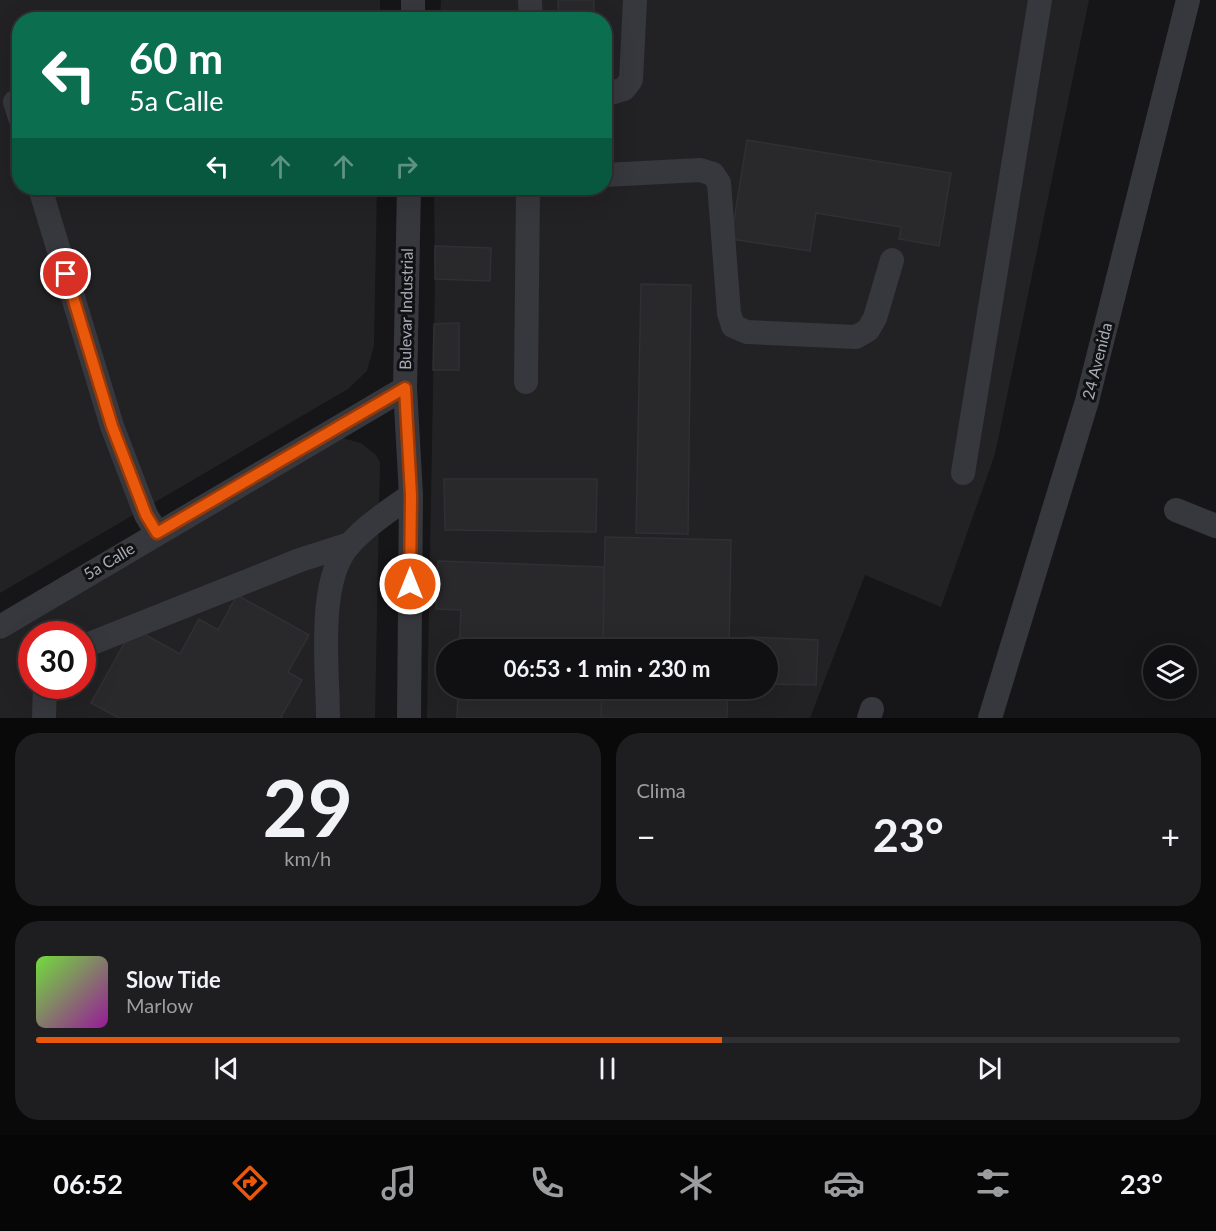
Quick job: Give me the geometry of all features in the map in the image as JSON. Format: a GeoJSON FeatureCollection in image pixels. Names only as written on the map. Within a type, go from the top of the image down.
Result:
{"type":"FeatureCollection","features":[{"type":"Feature","properties":{"kind":"street"},"geometry":{"type":"LineString","coordinates":[[612,93],[624,89],[631,80],[635,0]]}},
{"type":"Feature","properties":{"kind":"street"},"geometry":{"type":"LineString","coordinates":[[963,473],[1040,0]]}},
{"type":"Feature","properties":{"kind":"street","name":"24 Avenida"},"geometry":{"type":"LineString","coordinates":[[990,718],[1087,401],[1188,0]]}},
{"type":"Feature","properties":{"kind":"street"},"geometry":{"type":"LineString","coordinates":[[612,175],[700,170],[713,174],[719,183],[729,313],[733,326],[747,332],[856,337],[868,330],[875,318],[892,261]]}},
{"type":"Feature","properties":{"kind":"street"},"geometry":{"type":"LineString","coordinates":[[42,195],[112,426],[146,515],[157,533]]}},
{"type":"Feature","properties":{"kind":"street","name":"Bulevar Industrial"},"geometry":{"type":"LineString","coordinates":[[409,195],[405,388],[411,495],[409,718]]}},
{"type":"Feature","properties":{"kind":"street"},"geometry":{"type":"LineString","coordinates":[[526,382],[528,195]]}},
{"type":"Feature","properties":{"kind":"street","name":"5a Calle"},"geometry":{"type":"LineString","coordinates":[[0,627],[405,388]]}},
{"type":"Feature","properties":{"kind":"street"},"geometry":{"type":"LineString","coordinates":[[328,718],[327,595],[333,572],[350,544],[411,495]]}},
{"type":"Feature","properties":{"kind":"street"},"geometry":{"type":"LineString","coordinates":[[1176,510],[1216,526]]}},
{"type":"Feature","properties":{"kind":"street"},"geometry":{"type":"LineString","coordinates":[[96,641],[300,560],[350,544]]}},
{"type":"Feature","properties":{"kind":"street"},"geometry":{"type":"LineString","coordinates":[[44,718],[45,699]]}},
{"type":"Feature","properties":{"kind":"shaded area"},"geometry":{"type":"Polygon","coordinates":[[[0,0],[380,0],[380,12],[12,12],[12,195],[377,195],[374,345],[367,371],[348,389],[0,593],[0,0]]]}},
{"type":"Feature","properties":{"kind":"shaded area"},"geometry":{"type":"Polygon","coordinates":[[[441,0],[1089,0],[995,454],[941,607],[865,575],[810,718],[427,718],[435,279],[434,195],[612,195],[612,12],[440,12],[441,0]]]}},
{"type":"Feature","properties":{"kind":"shaded area"},"geometry":{"type":"Polygon","coordinates":[[[342,438],[361,443],[376,455],[380,462],[375,718],[0,718],[0,640],[18,629],[18,699],[96,699],[96,621],[32,621],[342,438]]]}},
{"type":"Feature","properties":{"kind":"building"},"geometry":{"type":"Polygon","coordinates":[[[558,0],[594,0],[594,12],[558,12],[558,0]]]}},
{"type":"Feature","properties":{"kind":"building"},"geometry":{"type":"Polygon","coordinates":[[[747,140],[951,173],[939,246],[899,239],[901,227],[816,213],[810,251],[731,239],[747,140]]]}},
{"type":"Feature","properties":{"kind":"building"},"geometry":{"type":"Polygon","coordinates":[[[435,246],[491,248],[490,281],[435,279],[435,246]]]}},
{"type":"Feature","properties":{"kind":"building"},"geometry":{"type":"Polygon","coordinates":[[[641,284],[691,285],[688,534],[636,533],[641,284]]]}},
{"type":"Feature","properties":{"kind":"building"},"geometry":{"type":"Polygon","coordinates":[[[459,323],[459,370],[433,370],[434,324],[459,323]]]}},
{"type":"Feature","properties":{"kind":"building"},"geometry":{"type":"Polygon","coordinates":[[[444,479],[597,479],[596,532],[445,530],[444,479]]]}},
{"type":"Feature","properties":{"kind":"building"},"geometry":{"type":"Polygon","coordinates":[[[605,537],[731,540],[729,639],[603,639],[605,537]]]}},
{"type":"Feature","properties":{"kind":"building"},"geometry":{"type":"Polygon","coordinates":[[[438,561],[604,567],[603,639],[460,639],[461,610],[436,609],[438,561]]]}},
{"type":"Feature","properties":{"kind":"building"},"geometry":{"type":"Polygon","coordinates":[[[237,595],[309,635],[288,672],[302,680],[281,717],[283,718],[119,718],[91,703],[96,699],[96,694],[133,628],[180,654],[199,619],[218,630],[237,595]]]}},
{"type":"Feature","properties":{"kind":"building"},"geometry":{"type":"Polygon","coordinates":[[[749,637],[818,640],[816,685],[778,684],[778,639],[749,639],[749,637]]]}},
{"type":"Feature","properties":{"kind":"building"},"geometry":{"type":"Polygon","coordinates":[[[458,699],[602,699],[601,718],[457,718],[458,699]]]}},
{"type":"Feature","properties":{"kind":"building"},"geometry":{"type":"Polygon","coordinates":[[[602,699],[728,699],[727,718],[601,718],[602,699]]]}},
{"type":"Feature","properties":{"kind":"route"},"geometry":{"type":"LineString","coordinates":[[66,274],[112,426],[146,515],[157,533],[405,388],[411,495],[410,584]]}}]}
